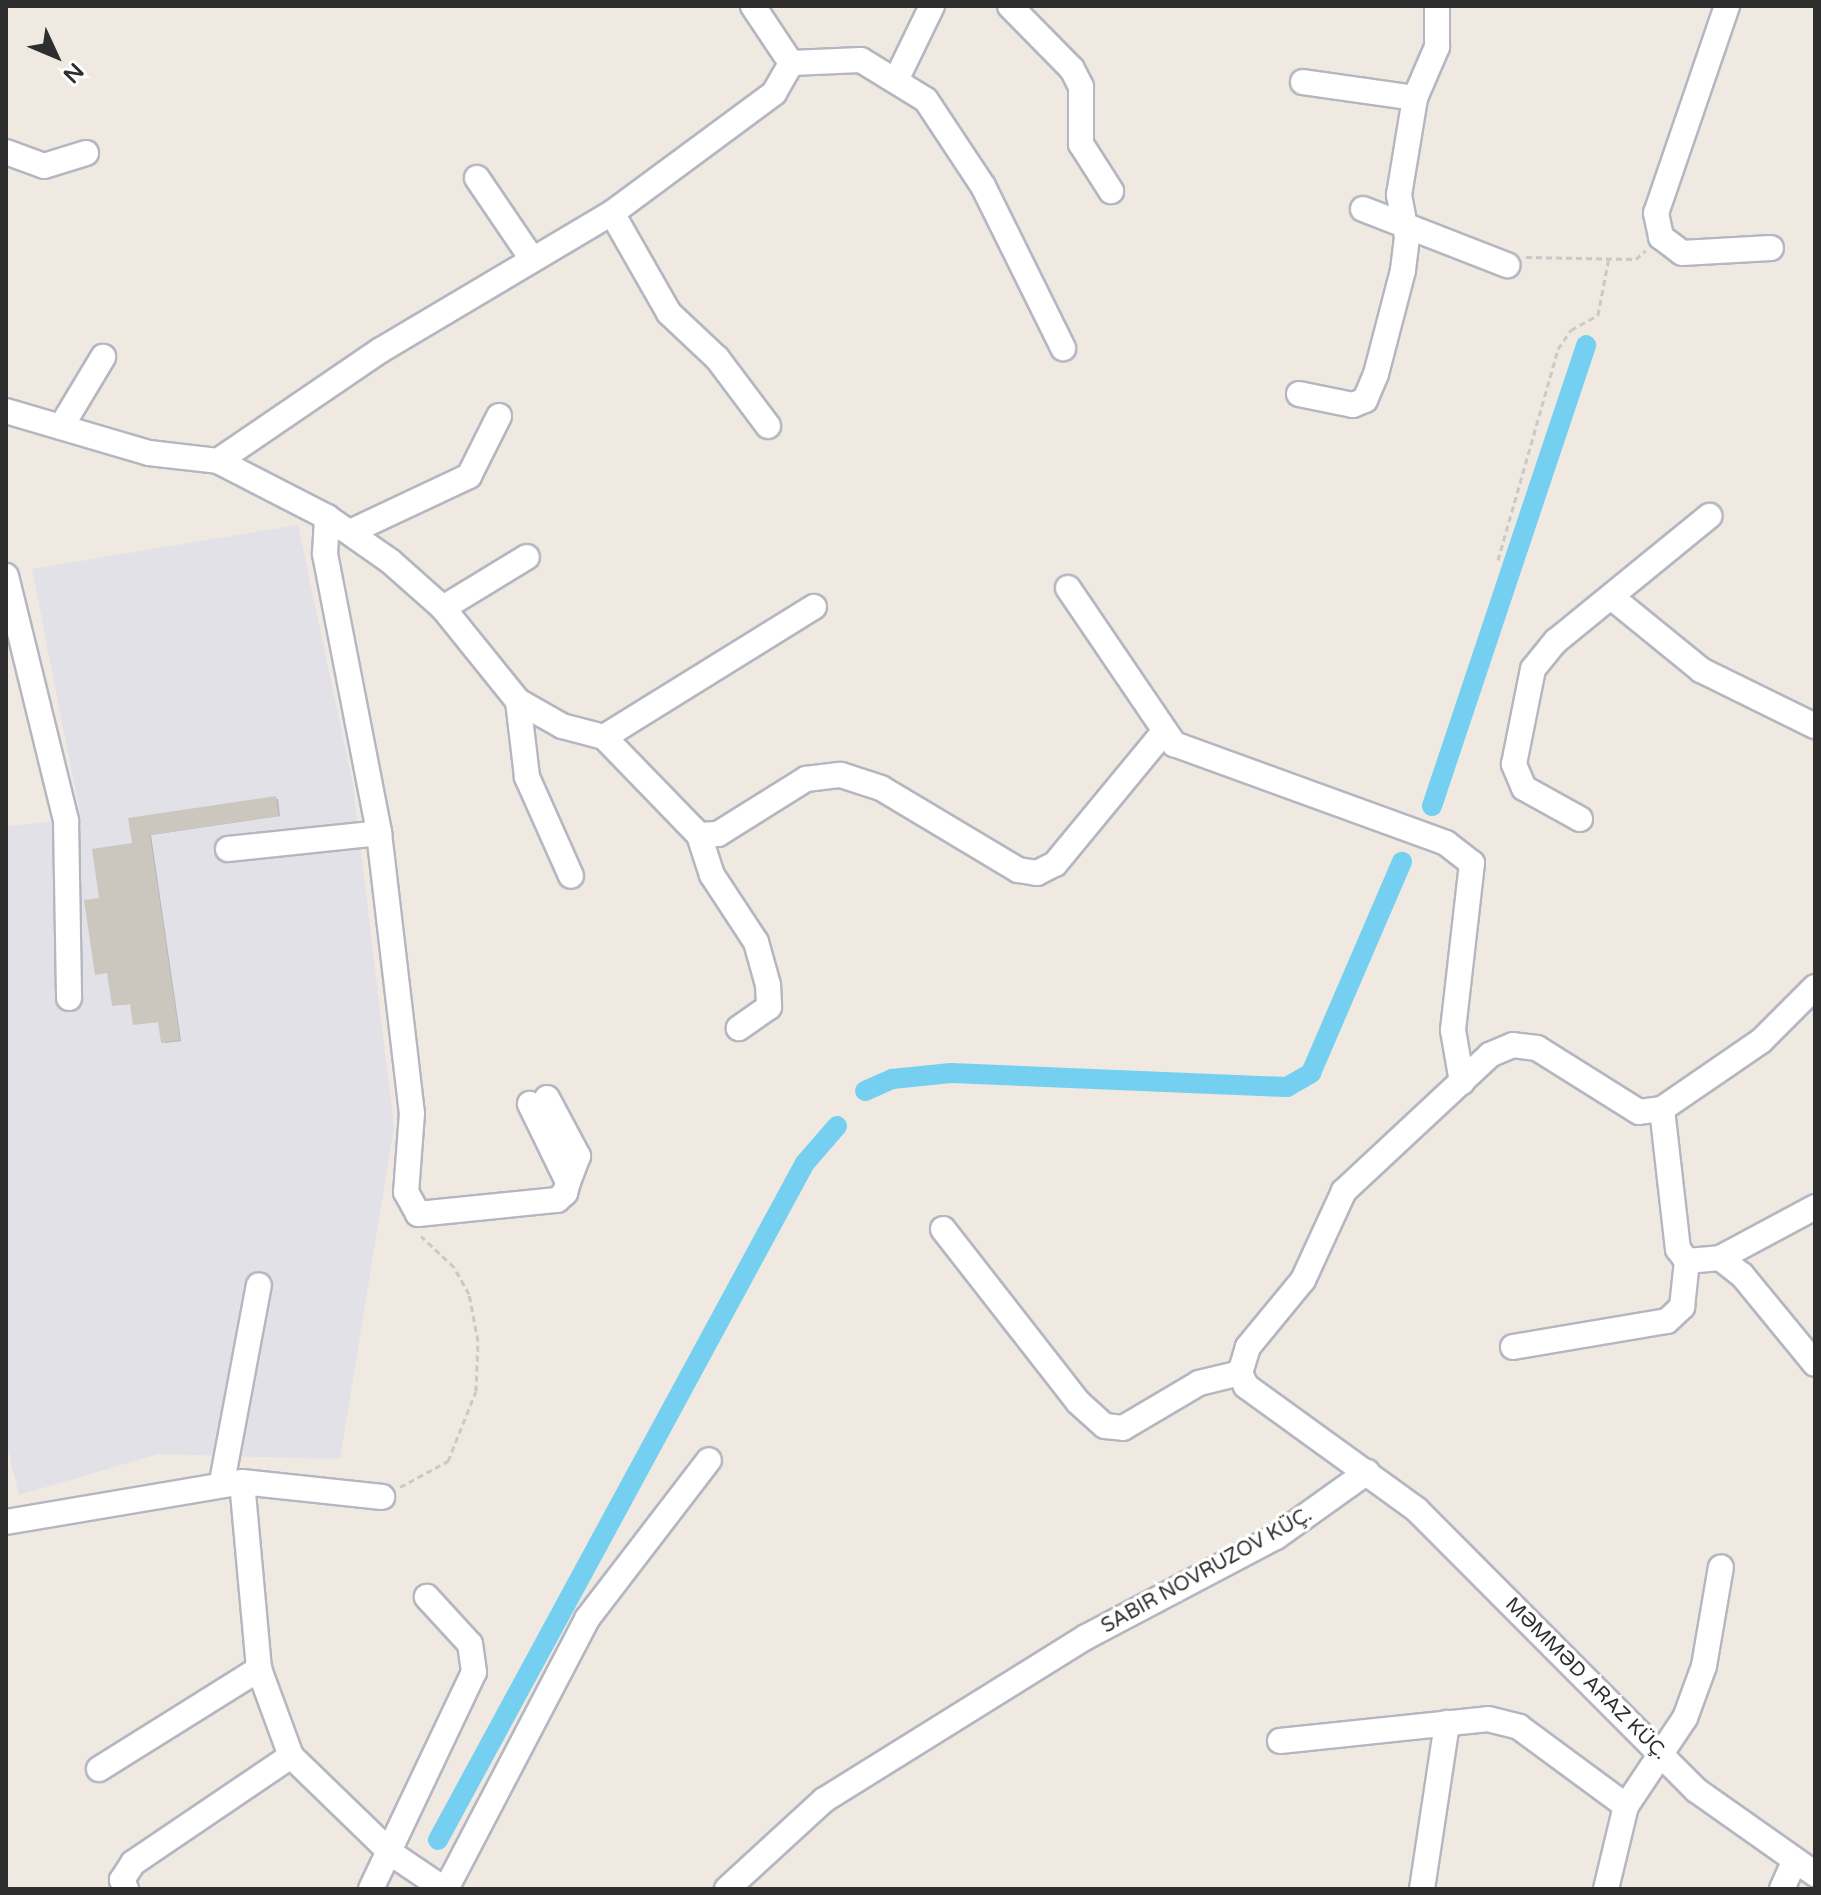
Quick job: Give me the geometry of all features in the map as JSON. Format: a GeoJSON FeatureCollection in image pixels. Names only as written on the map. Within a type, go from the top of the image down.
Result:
{"type":"FeatureCollection","features":[{"type":"Feature","properties":{"kind":"street"},"geometry":{"type":"LineString","coordinates":[[753,6],[791,63]]}},
{"type":"Feature","properties":{"kind":"street"},"geometry":{"type":"LineString","coordinates":[[898,76],[932,6]]}},
{"type":"Feature","properties":{"kind":"street"},"geometry":{"type":"LineString","coordinates":[[1010,6],[1072,69],[1081,87],[1081,144],[1111,191]]}},
{"type":"Feature","properties":{"kind":"street"},"geometry":{"type":"LineString","coordinates":[[1299,394],[1353,405],[1365,400],[1403,270],[1405,226],[1399,195],[1415,98],[1437,47],[1437,6]]}},
{"type":"Feature","properties":{"kind":"street"},"geometry":{"type":"LineString","coordinates":[[1727,6],[1656,213],[1661,237],[1682,253],[1771,248]]}},
{"type":"Feature","properties":{"kind":"street"},"geometry":{"type":"LineString","coordinates":[[791,63],[861,60],[898,76],[926,100],[983,186],[1063,348]]}},
{"type":"Feature","properties":{"kind":"street"},"geometry":{"type":"LineString","coordinates":[[218,461],[532,259],[612,213],[774,93],[791,63]]}},
{"type":"Feature","properties":{"kind":"street"},"geometry":{"type":"LineString","coordinates":[[1303,82],[1415,98]]}},
{"type":"Feature","properties":{"kind":"street"},"geometry":{"type":"LineString","coordinates":[[6,152],[44,166],[86,153]]}},
{"type":"Feature","properties":{"kind":"street"},"geometry":{"type":"LineString","coordinates":[[477,178],[532,259]]}},
{"type":"Feature","properties":{"kind":"street"},"geometry":{"type":"LineString","coordinates":[[1363,209],[1507,265]]}},
{"type":"Feature","properties":{"kind":"street"},"geometry":{"type":"LineString","coordinates":[[612,213],[669,313],[717,358],[768,426]]}},
{"type":"Feature","properties":{"kind":"street"},"geometry":{"type":"LineString","coordinates":[[61,427],[103,357]]}},
{"type":"Feature","properties":{"kind":"street"},"geometry":{"type":"LineString","coordinates":[[6,411],[149,453],[218,461],[327,517],[443,608],[518,701],[604,737],[699,835],[712,875],[756,942],[768,985],[769,1007],[739,1028]]}},
{"type":"Feature","properties":{"kind":"street"},"geometry":{"type":"LineString","coordinates":[[350,532],[469,476],[499,416]]}},
{"type":"Feature","properties":{"kind":"street"},"geometry":{"type":"LineString","coordinates":[[1580,819],[1524,788],[1514,764],[1521,705],[1533,669],[1556,641],[1615,600],[1709,516]]}},
{"type":"Feature","properties":{"kind":"street"},"geometry":{"type":"LineString","coordinates":[[327,517],[325,554],[379,833],[412,1113],[406,1192],[418,1214],[557,1200],[568,1182],[539,1101]]}},
{"type":"Feature","properties":{"kind":"street"},"geometry":{"type":"LineString","coordinates":[[443,608],[527,557]]}},
{"type":"Feature","properties":{"kind":"street"},"geometry":{"type":"LineString","coordinates":[[6,579],[66,821],[69,998]]}},
{"type":"Feature","properties":{"kind":"street"},"geometry":{"type":"LineString","coordinates":[[1068,588],[1163,733],[1195,755],[1446,843],[1472,863],[1453,1030],[1462,1082]]}},
{"type":"Feature","properties":{"kind":"street"},"geometry":{"type":"LineString","coordinates":[[1615,600],[1701,670],[1815,726]]}},
{"type":"Feature","properties":{"kind":"street"},"geometry":{"type":"LineString","coordinates":[[604,737],[814,607]]}},
{"type":"Feature","properties":{"kind":"street"},"geometry":{"type":"LineString","coordinates":[[518,701],[527,777],[571,876]]}},
{"type":"Feature","properties":{"kind":"street"},"geometry":{"type":"LineString","coordinates":[[699,835],[718,834],[806,779],[841,775],[881,788],[1018,870],[1037,873],[1055,864],[1163,733]]}},
{"type":"Feature","properties":{"kind":"street"},"geometry":{"type":"LineString","coordinates":[[228,849],[379,833]]}},
{"type":"Feature","properties":{"kind":"street"},"geometry":{"type":"LineString","coordinates":[[1367,1472],[1246,1386],[1240,1373],[1248,1347],[1303,1280],[1344,1191],[1490,1055],[1525,1047],[1639,1112],[1662,1109],[1761,1041],[1815,987]]}},
{"type":"Feature","properties":{"kind":"street"},"geometry":{"type":"LineString","coordinates":[[1513,1347],[1667,1321],[1682,1307],[1687,1261],[1678,1249],[1662,1109]]}},
{"type":"Feature","properties":{"kind":"street"},"geometry":{"type":"LineString","coordinates":[[1687,1261],[1720,1258],[1815,1207]]}},
{"type":"Feature","properties":{"kind":"street"},"geometry":{"type":"LineString","coordinates":[[943,1229],[1078,1402],[1105,1426],[1123,1428],[1199,1383],[1240,1373]]}},
{"type":"Feature","properties":{"kind":"street"},"geometry":{"type":"LineString","coordinates":[[1720,1258],[1815,1364]]}},
{"type":"Feature","properties":{"kind":"street"},"geometry":{"type":"LineString","coordinates":[[259,1285],[232,1482],[259,1669],[291,1756],[392,1854],[445,1889],[587,1619],[709,1460]]}},
{"type":"Feature","properties":{"kind":"street","name":"MƏMMƏD ARAZ KÜÇ."},"geometry":{"type":"LineString","coordinates":[[1367,1472],[1417,1510],[1696,1790],[1804,1869]]}},
{"type":"Feature","properties":{"kind":"street","name":"SABIR NOVRUZOV KÜÇ."},"geometry":{"type":"LineString","coordinates":[[727,1889],[824,1800],[1086,1637],[1276,1537],[1367,1472]]}},
{"type":"Feature","properties":{"kind":"street"},"geometry":{"type":"LineString","coordinates":[[6,1522],[232,1482],[382,1497]]}},
{"type":"Feature","properties":{"kind":"street"},"geometry":{"type":"LineString","coordinates":[[1606,1889],[1626,1806],[1662,1754],[1704,1666],[1721,1567]]}},
{"type":"Feature","properties":{"kind":"street"},"geometry":{"type":"LineString","coordinates":[[371,1889],[392,1854],[474,1672],[470,1644],[427,1597]]}},
{"type":"Feature","properties":{"kind":"street"},"geometry":{"type":"LineString","coordinates":[[99,1769],[259,1669]]}},
{"type":"Feature","properties":{"kind":"street"},"geometry":{"type":"LineString","coordinates":[[1280,1741],[1488,1719],[1519,1727],[1626,1806]]}},
{"type":"Feature","properties":{"kind":"street"},"geometry":{"type":"LineString","coordinates":[[1422,1889],[1447,1723]]}},
{"type":"Feature","properties":{"kind":"street"},"geometry":{"type":"LineString","coordinates":[[126,1889],[122,1880],[133,1863],[291,1756]]}},
{"type":"Feature","properties":{"kind":"street"},"geometry":{"type":"LineString","coordinates":[[1782,1889],[1804,1869]]}},
{"type":"Feature","properties":{"kind":"path"},"geometry":{"type":"LineString","coordinates":[[1507,265],[1536,252],[1636,259],[1661,237]]}},
{"type":"Feature","properties":{"kind":"path"},"geometry":{"type":"LineString","coordinates":[[1498,560],[1558,349],[1571,330],[1598,315],[1609,257]]}},
{"type":"Feature","properties":{"kind":"path"},"geometry":{"type":"LineString","coordinates":[[382,1497],[448,1461],[476,1391],[478,1341],[469,1294],[454,1267],[420,1235],[418,1214]]}},
{"type":"Feature","properties":{"kind":"shaded area"},"geometry":{"type":"Polygon","coordinates":[[[298,525],[353,785],[394,1127],[340,1459],[158,1454],[19,1495],[6,1442],[6,826],[81,819],[32,569],[298,525]]]}},
{"type":"Feature","properties":{"kind":"building"},"geometry":{"type":"Polygon","coordinates":[[[276,796],[279,816],[150,835],[180,1040],[161,1043],[158,1022],[133,1025],[130,1004],[112,1006],[107,973],[95,975],[84,900],[99,898],[92,849],[132,843],[128,818],[276,796]]]}},
{"type":"Feature","properties":{"kind":"waterway"},"geometry":{"type":"LineString","coordinates":[[1432,806],[1586,345]]}},
{"type":"Feature","properties":{"kind":"waterway"},"geometry":{"type":"LineString","coordinates":[[865,1091],[892,1079],[951,1073],[1287,1087],[1311,1073],[1402,862]]}},
{"type":"Feature","properties":{"kind":"waterway"},"geometry":{"type":"LineString","coordinates":[[438,1840],[805,1163],[837,1126]]}}]}
